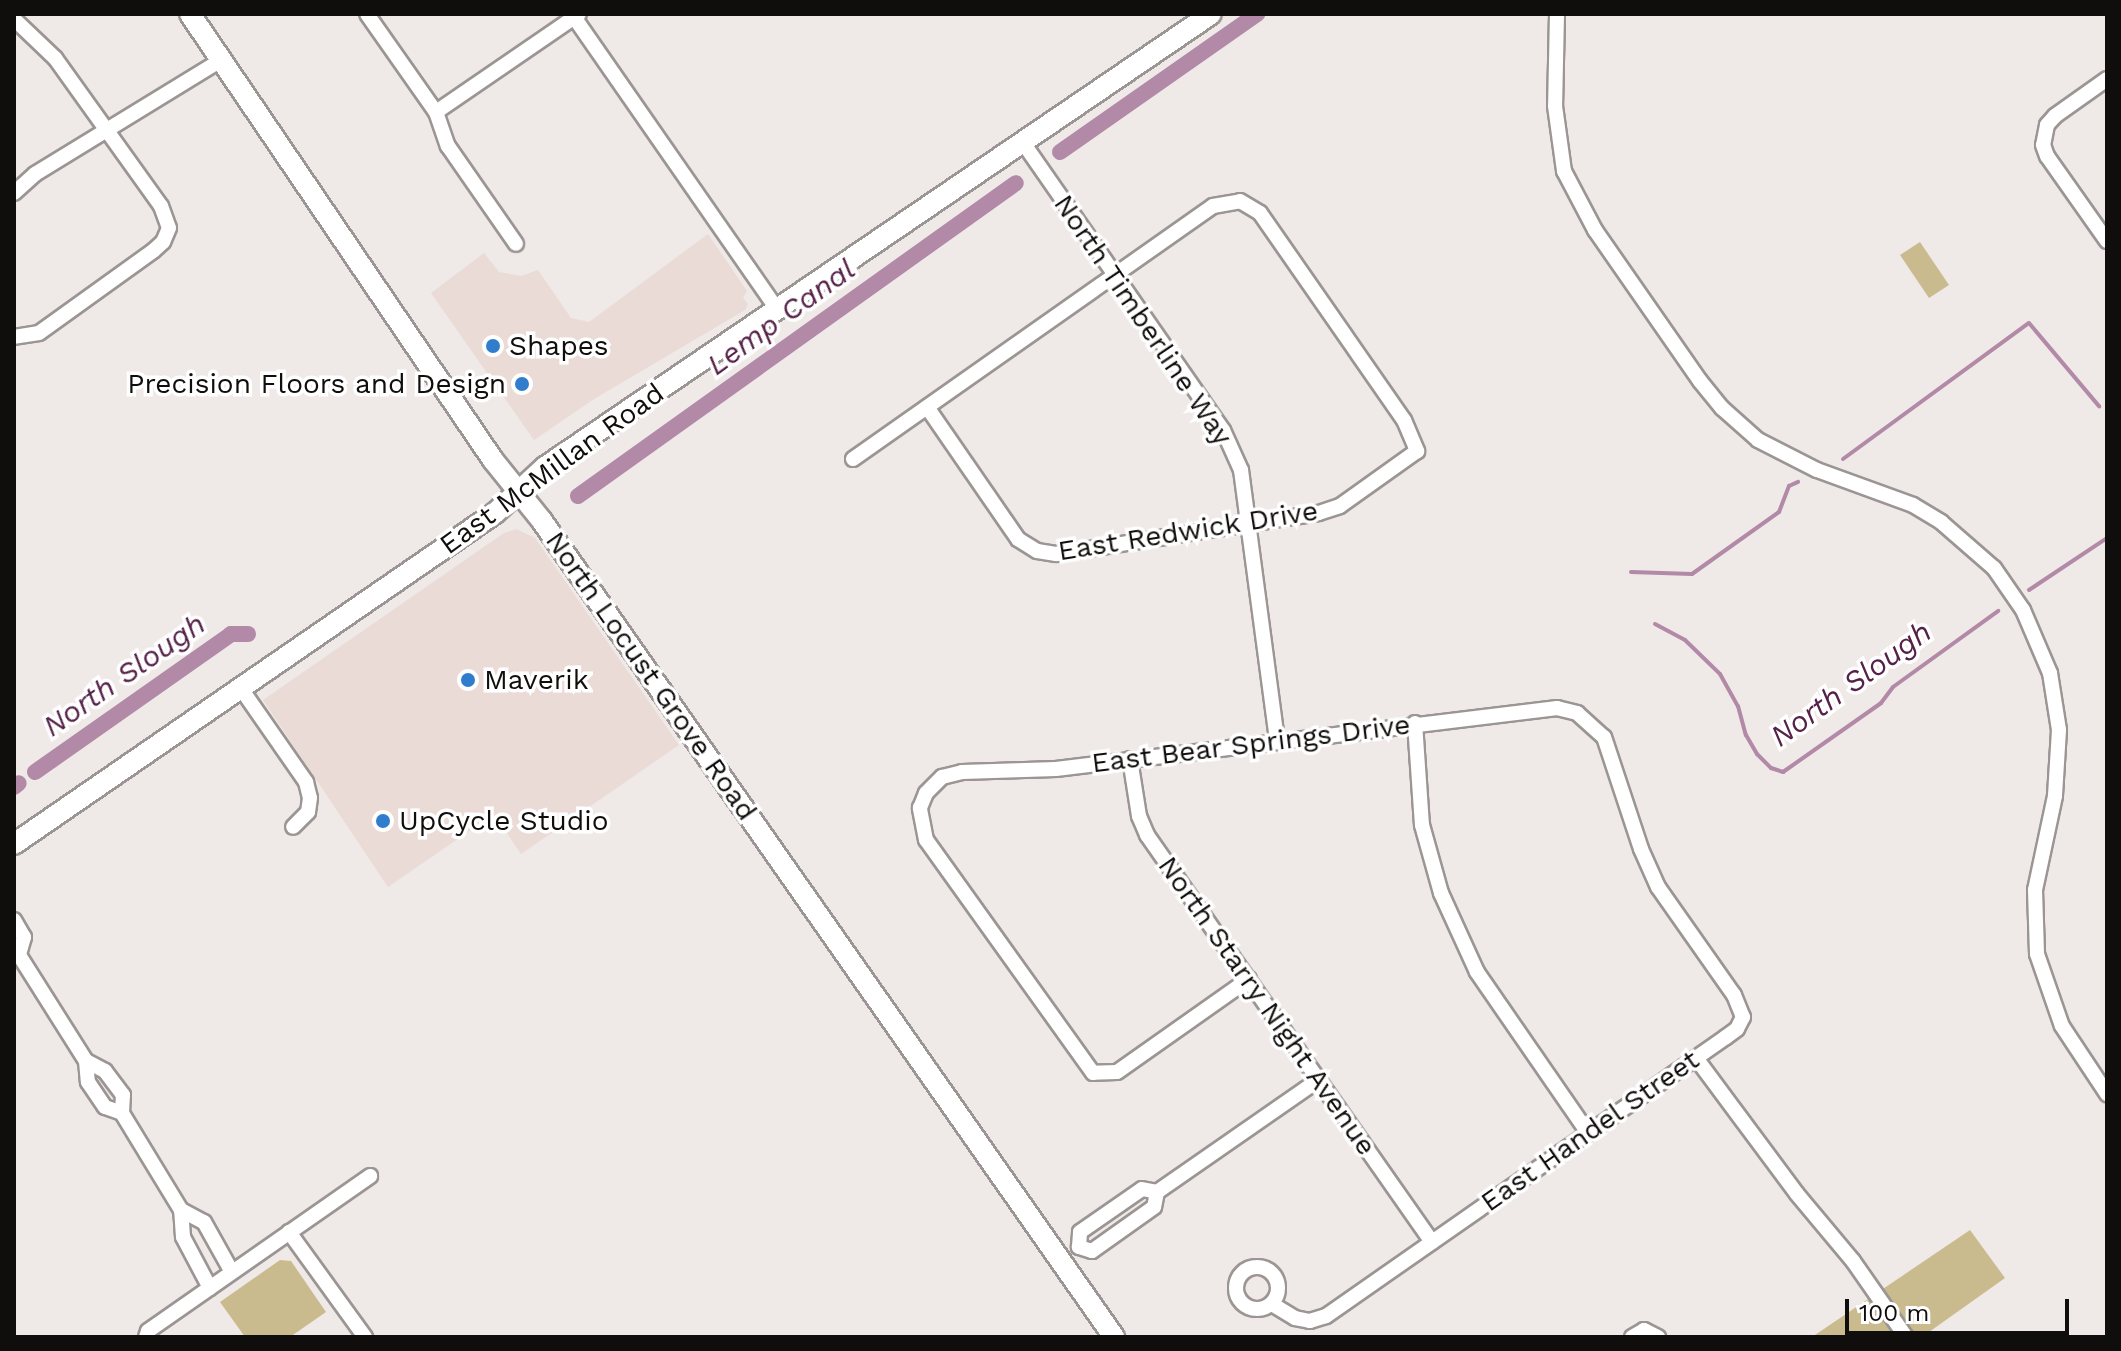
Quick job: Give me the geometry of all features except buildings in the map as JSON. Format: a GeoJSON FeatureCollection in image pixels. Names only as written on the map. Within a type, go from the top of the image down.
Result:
{"type":"FeatureCollection","features":[{"type":"Feature","properties":{"kind":"main road","name":"North Locust Grove Road"},"geometry":{"type":"LineString","coordinates":[[190,14],[518,492],[542,521],[1114,1337]]}},
{"type":"Feature","properties":{"kind":"main road","name":"East McMillan Road"},"geometry":{"type":"LineString","coordinates":[[14,844],[495,513],[545,467],[1211,14]]}},
{"type":"Feature","properties":{"kind":"street"},"geometry":{"type":"LineString","coordinates":[[367,14],[436,112],[448,146],[516,244]]}},
{"type":"Feature","properties":{"kind":"street"},"geometry":{"type":"LineString","coordinates":[[1557,14],[1555,106],[1564,171],[1595,230],[1700,381],[1722,408],[1758,440],[1817,470],[1913,505],[1941,522],[1994,568],[2023,610],[2050,673],[2059,730],[2055,796],[2035,890],[2037,954],[2062,1026],[2107,1094]]}},
{"type":"Feature","properties":{"kind":"street"},"geometry":{"type":"LineString","coordinates":[[436,112],[576,16],[778,311]]}},
{"type":"Feature","properties":{"kind":"street"},"geometry":{"type":"LineString","coordinates":[[14,19],[55,58],[161,206],[169,228],[163,242],[153,251],[39,333],[14,337]]}},
{"type":"Feature","properties":{"kind":"street"},"geometry":{"type":"LineString","coordinates":[[14,193],[35,174],[221,60]]}},
{"type":"Feature","properties":{"kind":"street"},"geometry":{"type":"LineString","coordinates":[[2107,79],[2055,116],[2044,134],[2047,156],[2107,241]]}},
{"type":"Feature","properties":{"kind":"street","name":"North Timberline Way"},"geometry":{"type":"LineString","coordinates":[[1024,144],[1223,430],[1241,470],[1277,740]]}},
{"type":"Feature","properties":{"kind":"street","name":"East Redwick Drive"},"geometry":{"type":"LineString","coordinates":[[927,407],[1018,539],[1037,551],[1056,554],[1319,513],[1340,506],[1417,451],[1404,420],[1260,213],[1240,201],[1213,206],[1113,276]]}},
{"type":"Feature","properties":{"kind":"street"},"geometry":{"type":"LineString","coordinates":[[853,459],[1113,276]]}},
{"type":"Feature","properties":{"kind":"street"},"geometry":{"type":"LineString","coordinates":[[240,687],[306,782],[310,798],[308,812],[293,827]]}},
{"type":"Feature","properties":{"kind":"street","name":"East Bear Springs Drive"},"geometry":{"type":"LineString","coordinates":[[1249,979],[1117,1072],[1093,1073],[926,840],[920,817],[923,799],[931,784],[942,777],[962,772],[1056,769],[1557,708],[1577,713],[1604,737],[1654,879],[1734,995],[1743,1017]]}},
{"type":"Feature","properties":{"kind":"street"},"geometry":{"type":"LineString","coordinates":[[1415,723],[1422,825],[1441,893],[1477,972],[1588,1133]]}},
{"type":"Feature","properties":{"kind":"street","name":"North Starry Night Avenue"},"geometry":{"type":"LineString","coordinates":[[1130,759],[1139,816],[1147,835],[1432,1242]]}},
{"type":"Feature","properties":{"kind":"street"},"geometry":{"type":"LineString","coordinates":[[14,920],[24,937],[16,954],[86,1061],[88,1082],[105,1107],[122,1113]]}},
{"type":"Feature","properties":{"kind":"street","name":"East Handel Street"},"geometry":{"type":"LineString","coordinates":[[1272,1304],[1295,1318],[1310,1321],[1326,1316],[1737,1029],[1743,1017]]}},
{"type":"Feature","properties":{"kind":"street"},"geometry":{"type":"LineString","coordinates":[[1696,1058],[1797,1194],[1853,1261],[1906,1337]]}},
{"type":"Feature","properties":{"kind":"street"},"geometry":{"type":"LineString","coordinates":[[86,1061],[105,1071],[123,1095],[122,1113],[181,1210],[183,1237],[210,1288]]}},
{"type":"Feature","properties":{"kind":"street"},"geometry":{"type":"LineString","coordinates":[[1079,1247],[1092,1251],[1154,1207],[1157,1192],[1318,1080]]}},
{"type":"Feature","properties":{"kind":"street"},"geometry":{"type":"LineString","coordinates":[[146,1337],[148,1331],[370,1176]]}},
{"type":"Feature","properties":{"kind":"street"},"geometry":{"type":"LineString","coordinates":[[1079,1247],[1080,1232],[1142,1189],[1157,1192]]}},
{"type":"Feature","properties":{"kind":"street"},"geometry":{"type":"LineString","coordinates":[[181,1210],[204,1222],[232,1272]]}},
{"type":"Feature","properties":{"kind":"street"},"geometry":{"type":"LineString","coordinates":[[289,1232],[365,1337]]}},
{"type":"Feature","properties":{"kind":"street"},"geometry":{"type":"LineString","coordinates":[[1061,1260],[1079,1247]]}},
{"type":"Feature","properties":{"kind":"shaded area"},"geometry":{"type":"Polygon","coordinates":[[[708,234],[747,291],[743,298],[748,304],[745,310],[594,399],[534,440],[431,293],[484,253],[499,272],[521,276],[538,270],[571,318],[589,322],[708,234]]]}},
{"type":"Feature","properties":{"kind":"shaded area"},"geometry":{"type":"Polygon","coordinates":[[[1920,242],[1949,285],[1929,298],[1900,255],[1920,242]]]}},
{"type":"Feature","properties":{"kind":"shaded area"},"geometry":{"type":"Polygon","coordinates":[[[516,529],[535,538],[679,745],[521,854],[494,814],[388,887],[263,700],[504,533],[516,529]]]}},
{"type":"Feature","properties":{"kind":"shaded area"},"geometry":{"type":"Polygon","coordinates":[[[1970,1230],[2005,1278],[1922,1337],[1812,1337],[1970,1230]]]}},
{"type":"Feature","properties":{"kind":"shaded area"},"geometry":{"type":"Polygon","coordinates":[[[280,1260],[291,1261],[326,1312],[290,1337],[245,1337],[220,1302],[280,1260]]]}},
{"type":"Feature","properties":{"kind":"waterway","name":"Lemp Canal"},"geometry":{"type":"LineString","coordinates":[[1060,152],[1257,14]]}},
{"type":"Feature","properties":{"kind":"waterway","name":"Lemp Canal"},"geometry":{"type":"LineString","coordinates":[[578,496],[1016,183]]}},
{"type":"Feature","properties":{"kind":"waterway","name":"North Slough"},"geometry":{"type":"LineString","coordinates":[[1843,459],[2029,323],[2099,406]]}},
{"type":"Feature","properties":{"kind":"waterway","name":"North Slough"},"geometry":{"type":"LineString","coordinates":[[1631,572],[1692,574],[1779,512],[1789,486],[1798,482]]}},
{"type":"Feature","properties":{"kind":"waterway","name":"North Slough"},"geometry":{"type":"LineString","coordinates":[[2029,590],[2107,538]]}},
{"type":"Feature","properties":{"kind":"waterway","name":"North Slough"},"geometry":{"type":"LineString","coordinates":[[1655,624],[1685,640],[1720,674],[1738,706],[1746,735],[1757,754],[1771,768],[1783,772],[1881,703],[1893,687],[1998,611]]}},
{"type":"Feature","properties":{"kind":"waterway","name":"North Slough"},"geometry":{"type":"LineString","coordinates":[[35,772],[231,634],[248,634]]}},
{"type":"Feature","properties":{"kind":"waterway","name":"North Slough"},"geometry":{"type":"LineString","coordinates":[[14,787],[19,783]]}},
{"type":"Feature","properties":{"kind":"place","name":"Shapes"},"geometry":{"type":"Point","coordinates":[493,346]}},
{"type":"Feature","properties":{"kind":"place","name":"Precision Floors and Design"},"geometry":{"type":"Point","coordinates":[522,384]}},
{"type":"Feature","properties":{"kind":"place","name":"Maverik"},"geometry":{"type":"Point","coordinates":[468,680]}},
{"type":"Feature","properties":{"kind":"place","name":"UpCycle Studio"},"geometry":{"type":"Point","coordinates":[383,821]}}]}
